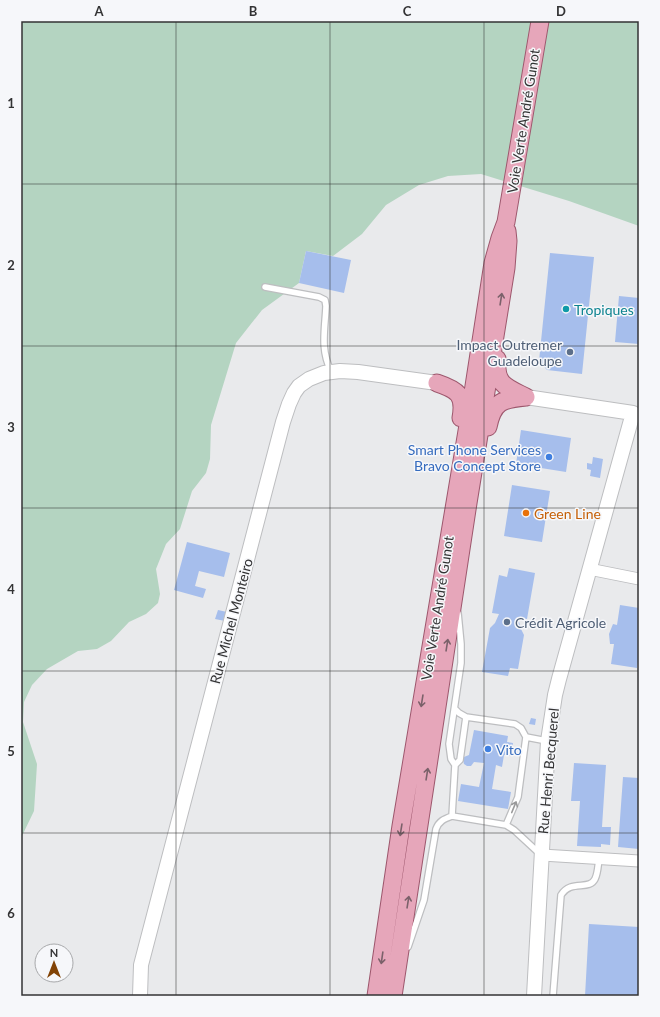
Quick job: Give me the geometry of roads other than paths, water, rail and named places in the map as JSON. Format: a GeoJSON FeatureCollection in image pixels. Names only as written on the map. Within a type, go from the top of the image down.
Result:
{"type":"FeatureCollection","features":[{"type":"Feature","properties":{"kind":"main road","name":"Voie Verte André Gunot"},"geometry":{"type":"LineString","coordinates":[[376,996],[401,826],[462,500],[490,328],[506,268],[508,241],[506,222],[540,21]]}},
{"type":"Feature","properties":{"kind":"main road"},"geometry":{"type":"LineString","coordinates":[[437,383],[458,380],[470,372],[490,328],[499,340],[496,370],[499,379],[510,389],[526,397]]}},
{"type":"Feature","properties":{"kind":"main road"},"geometry":{"type":"LineString","coordinates":[[437,383],[455,391],[463,403],[452,485],[462,500],[474,494],[478,485],[490,417],[493,410],[504,400],[526,397]]}},
{"type":"Feature","properties":{"kind":"main road","name":"Voie Verte André Gunot"},"geometry":{"type":"LineString","coordinates":[[393,996],[455,588],[462,500]]}},
{"type":"Feature","properties":{"kind":"street","name":"Rue Michel Monteiro"},"geometry":{"type":"LineString","coordinates":[[140,996],[141,965],[283,422],[294,393],[299,386],[313,377],[332,372],[358,372],[437,383]]}},
{"type":"Feature","properties":{"kind":"street"},"geometry":{"type":"LineString","coordinates":[[526,397],[636,413]]}},
{"type":"Feature","properties":{"kind":"street","name":"Rue Henri Becquerel"},"geometry":{"type":"LineString","coordinates":[[534,996],[548,741],[555,695],[636,413]]}},
{"type":"Feature","properties":{"kind":"street"},"geometry":{"type":"LineString","coordinates":[[590,569],[639,579]]}},
{"type":"Feature","properties":{"kind":"street"},"geometry":{"type":"LineString","coordinates":[[542,855],[639,861]]}},
{"type":"Feature","properties":{"kind":"lane"},"geometry":{"type":"LineString","coordinates":[[265,287],[318,297],[325,300],[324,349],[325,358],[332,372]]}},
{"type":"Feature","properties":{"kind":"lane"},"geometry":{"type":"LineString","coordinates":[[452,816],[455,765],[451,759],[449,744],[461,663],[462,644],[455,588]]}},
{"type":"Feature","properties":{"kind":"lane"},"geometry":{"type":"LineString","coordinates":[[455,709],[458,713],[466,717],[515,724],[521,728],[526,737],[518,797],[506,825]]}},
{"type":"Feature","properties":{"kind":"lane"},"geometry":{"type":"LineString","coordinates":[[455,765],[460,760],[466,717]]}},
{"type":"Feature","properties":{"kind":"lane"},"geometry":{"type":"LineString","coordinates":[[526,737],[548,741]]}},
{"type":"Feature","properties":{"kind":"lane"},"geometry":{"type":"LineString","coordinates":[[396,979],[424,900],[438,823],[443,819],[452,816],[506,825],[514,830],[542,855]]}},
{"type":"Feature","properties":{"kind":"lane"},"geometry":{"type":"LineString","coordinates":[[553,996],[561,895],[565,889],[586,885],[595,880],[599,859]]}},
{"type":"Feature","properties":{"kind":"place","name":"Tropiques"},"geometry":{"type":"Point","coordinates":[566,309]}},
{"type":"Feature","properties":{"kind":"place","name":"Impact Outremer Guadeloupe"},"geometry":{"type":"Point","coordinates":[570,352]}},
{"type":"Feature","properties":{"kind":"place","name":"Smart Phone Services Bravo Concept Store"},"geometry":{"type":"Point","coordinates":[549,457]}},
{"type":"Feature","properties":{"kind":"place","name":"Green Line"},"geometry":{"type":"Point","coordinates":[526,513]}},
{"type":"Feature","properties":{"kind":"place","name":"Crédit Agricole"},"geometry":{"type":"Point","coordinates":[507,622]}},
{"type":"Feature","properties":{"kind":"place","name":"Vito"},"geometry":{"type":"Point","coordinates":[488,749]}}]}
